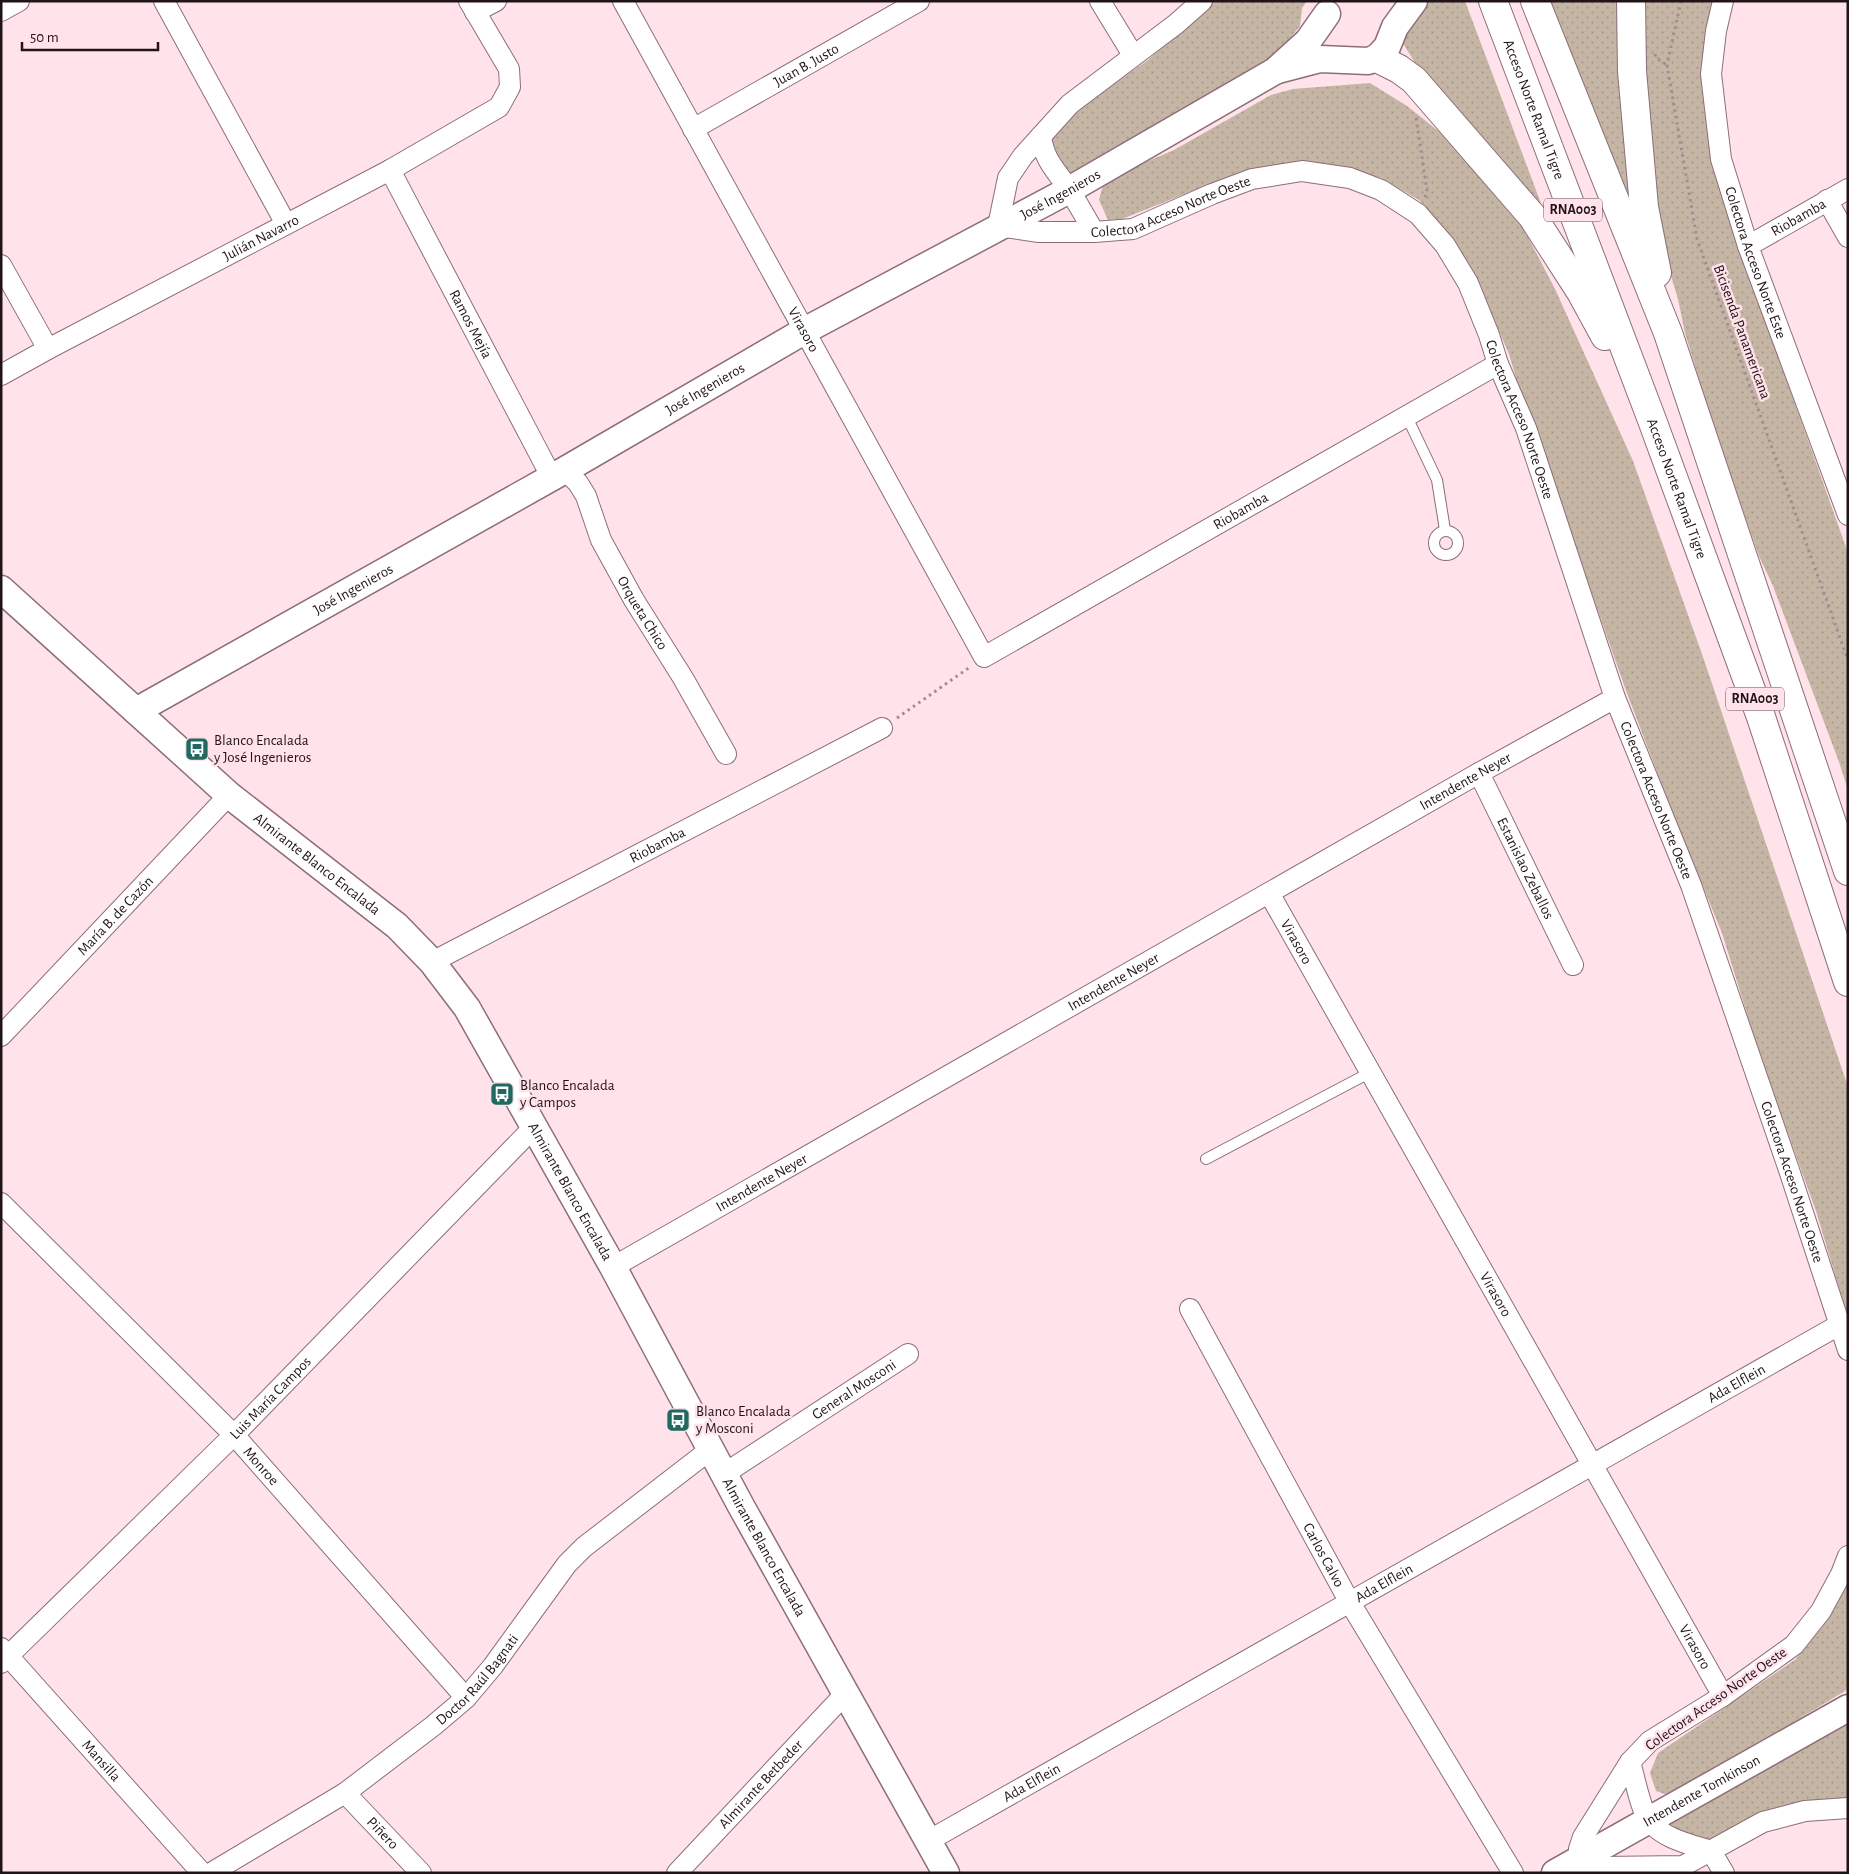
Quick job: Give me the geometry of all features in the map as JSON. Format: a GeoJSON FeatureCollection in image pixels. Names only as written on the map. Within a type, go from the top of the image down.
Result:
{"type":"FeatureCollection","features":[{"type":"Feature","properties":{"kind":"highway","name":"Acceso Norte Ramal Tigre"},"geometry":{"type":"LineString","coordinates":[[1493,1],[1652,420],[1761,717],[1848,982]]}},
{"type":"Feature","properties":{"kind":"highway","name":"RNA003"},"geometry":{"type":"LineString","coordinates":[[1535,1],[1668,333],[1848,871]]}},
{"type":"Feature","properties":{"kind":"highway"},"geometry":{"type":"LineString","coordinates":[[1631,1],[1632,71],[1644,207],[1668,333]]}},
{"type":"Feature","properties":{"kind":"highway"},"geometry":{"type":"LineString","coordinates":[[1364,59],[1399,69],[1414,80],[1532,216],[1581,292],[1652,420]]}},
{"type":"Feature","properties":{"kind":"street"},"geometry":{"type":"LineString","coordinates":[[1,11],[19,1]]}},
{"type":"Feature","properties":{"kind":"street"},"geometry":{"type":"LineString","coordinates":[[164,1],[286,224]]}},
{"type":"Feature","properties":{"kind":"street"},"geometry":{"type":"LineString","coordinates":[[472,7],[496,1]]}},
{"type":"Feature","properties":{"kind":"street","name":"Virasoro"},"geometry":{"type":"LineString","coordinates":[[623,1],[984,657]]}},
{"type":"Feature","properties":{"kind":"street","name":"Juan B. Justo"},"geometry":{"type":"LineString","coordinates":[[693,129],[919,1]]}},
{"type":"Feature","properties":{"kind":"street"},"geometry":{"type":"LineString","coordinates":[[1100,1],[1133,55]]}},
{"type":"Feature","properties":{"kind":"street"},"geometry":{"type":"LineString","coordinates":[[998,226],[1008,178],[1023,156],[1070,104],[1176,24],[1202,1]]}},
{"type":"Feature","properties":{"kind":"street"},"geometry":{"type":"LineString","coordinates":[[1330,8],[1326,32],[1332,46],[1364,59],[1387,47],[1395,26],[1414,1]]}},
{"type":"Feature","properties":{"kind":"street","name":"Colectora Acceso Norte Este"},"geometry":{"type":"LineString","coordinates":[[1723,1],[1716,31],[1711,74],[1714,111],[1722,159],[1748,246],[1848,515]]}},
{"type":"Feature","properties":{"kind":"street","name":"Julián Navarro"},"geometry":{"type":"LineString","coordinates":[[1,375],[390,170],[499,107],[510,87],[508,69],[472,7]]}},
{"type":"Feature","properties":{"kind":"street","name":"José Ingenieros"},"geometry":{"type":"LineString","coordinates":[[136,711],[559,474],[804,331],[998,226],[1069,190],[1275,71],[1308,41],[1330,8]]}},
{"type":"Feature","properties":{"kind":"street","name":"José Ingenieros"},"geometry":{"type":"LineString","coordinates":[[1275,71],[1320,59],[1364,59]]}},
{"type":"Feature","properties":{"kind":"street"},"geometry":{"type":"LineString","coordinates":[[1041,136],[1043,150],[1050,165],[1069,190],[1094,232]]}},
{"type":"Feature","properties":{"kind":"street","name":"Ramos Mejía"},"geometry":{"type":"LineString","coordinates":[[390,170],[559,474]]}},
{"type":"Feature","properties":{"kind":"street","name":"Colectora Acceso Norte Oeste"},"geometry":{"type":"LineString","coordinates":[[998,226],[1039,232],[1094,232],[1133,228],[1212,194],[1252,180],[1302,171],[1350,178],[1381,190],[1418,214],[1445,245],[1468,283],[1489,335],[1498,364],[1526,428],[1615,698],[1691,885],[1789,1170],[1848,1350]]}},
{"type":"Feature","properties":{"kind":"street","name":"Riobamba"},"geometry":{"type":"LineString","coordinates":[[1748,246],[1848,189]]}},
{"type":"Feature","properties":{"kind":"street"},"geometry":{"type":"LineString","coordinates":[[1827,200],[1848,237]]}},
{"type":"Feature","properties":{"kind":"street"},"geometry":{"type":"LineString","coordinates":[[1,265],[48,349]]}},
{"type":"Feature","properties":{"kind":"street","name":"Riobamba"},"geometry":{"type":"LineString","coordinates":[[984,657],[1498,364]]}},
{"type":"Feature","properties":{"kind":"street","name":"Orqueta Chico"},"geometry":{"type":"LineString","coordinates":[[559,474],[578,483],[586,496],[601,540],[634,600],[683,678],[726,754]]}},
{"type":"Feature","properties":{"kind":"street","name":"Almirante Blanco Encalada"},"geometry":{"type":"LineString","coordinates":[[1,590],[229,795],[398,926],[432,962],[467,1008],[613,1267],[724,1474],[946,1873]]}},
{"type":"Feature","properties":{"kind":"street","name":"Intendente Neyer"},"geometry":{"type":"LineString","coordinates":[[613,1267],[1479,773],[1615,698]]}},
{"type":"Feature","properties":{"kind":"street","name":"Riobamba"},"geometry":{"type":"LineString","coordinates":[[432,962],[882,728]]}},
{"type":"Feature","properties":{"kind":"street","name":"Estanislao Zeballos"},"geometry":{"type":"LineString","coordinates":[[1479,773],[1573,965]]}},
{"type":"Feature","properties":{"kind":"street","name":"María B. de Cazón"},"geometry":{"type":"LineString","coordinates":[[1,1036],[229,795]]}},
{"type":"Feature","properties":{"kind":"street","name":"Virasoro"},"geometry":{"type":"LineString","coordinates":[[1269,893],[1723,1696]]}},
{"type":"Feature","properties":{"kind":"street","name":"Luis María Campos"},"geometry":{"type":"LineString","coordinates":[[4,1655],[234,1435],[534,1127]]}},
{"type":"Feature","properties":{"kind":"street","name":"Monroe"},"geometry":{"type":"LineString","coordinates":[[1,1203],[234,1435],[466,1698]]}},
{"type":"Feature","properties":{"kind":"street","name":"Carlos Calvo"},"geometry":{"type":"LineString","coordinates":[[1190,1309],[1349,1601],[1513,1873]]}},
{"type":"Feature","properties":{"kind":"street","name":"Ada Elflein"},"geometry":{"type":"LineString","coordinates":[[928,1841],[1349,1601],[1839,1326]]}},
{"type":"Feature","properties":{"kind":"street","name":"General Mosconi"},"geometry":{"type":"LineString","coordinates":[[724,1474],[908,1354]]}},
{"type":"Feature","properties":{"kind":"street","name":"Doctor Raúl Bagnati"},"geometry":{"type":"LineString","coordinates":[[211,1873],[345,1793],[433,1726],[466,1698],[493,1666],[567,1564],[584,1547],[711,1450]]}},
{"type":"Feature","properties":{"kind":"street","name":"Colectora Acceso Norte Oeste"},"geometry":{"type":"LineString","coordinates":[[1581,1858],[1579,1849],[1583,1837],[1630,1762],[1650,1741],[1723,1696],[1794,1645],[1820,1611],[1842,1574],[1848,1556]]}},
{"type":"Feature","properties":{"kind":"street","name":"Mansilla"},"geometry":{"type":"LineString","coordinates":[[4,1655],[202,1873]]}},
{"type":"Feature","properties":{"kind":"street","name":"Almirante Betbeder"},"geometry":{"type":"LineString","coordinates":[[677,1873],[845,1694]]}},
{"type":"Feature","properties":{"kind":"street","name":"Intendente Tomkinson"},"geometry":{"type":"LineString","coordinates":[[1555,1873],[1848,1708]]}},
{"type":"Feature","properties":{"kind":"street"},"geometry":{"type":"LineString","coordinates":[[1630,1762],[1648,1820],[1678,1841],[1711,1851],[1724,1873]]}},
{"type":"Feature","properties":{"kind":"street","name":"Piñero"},"geometry":{"type":"LineString","coordinates":[[345,1793],[421,1873]]}},
{"type":"Feature","properties":{"kind":"street"},"geometry":{"type":"LineString","coordinates":[[1581,1858],[1590,1864],[1604,1867],[1683,1866],[1763,1822],[1805,1811],[1848,1808]]}},
{"type":"Feature","properties":{"kind":"lane"},"geometry":{"type":"LineString","coordinates":[[1407,416],[1437,480],[1445,530]]}},
{"type":"Feature","properties":{"kind":"lane"},"geometry":{"type":"LineString","coordinates":[[1206,1159],[1371,1072]]}},
{"type":"Feature","properties":{"kind":"path","name":"Bicisenda Panamericana"},"geometry":{"type":"LineString","coordinates":[[1681,1],[1667,66],[1697,239],[1848,660]]}},
{"type":"Feature","properties":{"kind":"path"},"geometry":{"type":"LineString","coordinates":[[1415,113],[1427,190],[1424,204],[1418,214]]}},
{"type":"Feature","properties":{"kind":"path"},"geometry":{"type":"LineString","coordinates":[[882,728],[984,657]]}},
{"type":"Feature","properties":{"kind":"shaded area"},"geometry":{"type":"Polygon","coordinates":[[[1214,1],[1307,1],[1302,8],[1300,26],[1268,64],[1070,173],[1057,166],[1048,148],[1053,132],[1074,112],[1148,60],[1214,1]]]}},
{"type":"Feature","properties":{"kind":"shaded area"},"geometry":{"type":"Polygon","coordinates":[[[1423,1],[1465,1],[1563,262],[1425,79],[1404,45],[1404,26],[1423,1]]]}},
{"type":"Feature","properties":{"kind":"shaded area"},"geometry":{"type":"Polygon","coordinates":[[[1548,1],[1617,1],[1630,210],[1548,1]]]}},
{"type":"Feature","properties":{"kind":"shaded area"},"geometry":{"type":"Polygon","coordinates":[[[1644,1],[1716,1],[1705,68],[1769,330],[1848,553],[1848,790],[1773,586],[1759,556],[1713,426],[1685,333],[1655,206],[1648,132],[1644,1]]]}},
{"type":"Feature","properties":{"kind":"shaded area"},"geometry":{"type":"Polygon","coordinates":[[[1370,83],[1407,106],[1471,157],[1516,214],[1555,289],[1633,461],[1702,654],[1848,1087],[1848,1318],[1816,1211],[1760,1056],[1722,933],[1628,696],[1519,388],[1509,354],[1475,276],[1449,235],[1419,200],[1381,178],[1341,167],[1267,167],[1190,192],[1122,219],[1108,220],[1099,200],[1103,185],[1120,173],[1174,150],[1271,95],[1293,89],[1370,83]]]}},
{"type":"Feature","properties":{"kind":"shaded area"},"geometry":{"type":"Polygon","coordinates":[[[1848,1579],[1848,1687],[1845,1691],[1671,1796],[1656,1791],[1650,1773],[1658,1753],[1796,1659],[1825,1621],[1848,1579]]]}},
{"type":"Feature","properties":{"kind":"shaded area"},"geometry":{"type":"Polygon","coordinates":[[[1848,1715],[1848,1802],[1687,1855],[1677,1849],[1665,1825],[1848,1715]]]}},
{"type":"Feature","properties":{"kind":"place","name":"Blanco Encalada y José Ingenieros"},"geometry":{"type":"Point","coordinates":[197,749]}},
{"type":"Feature","properties":{"kind":"place","name":"Blanco Encalada y Campos"},"geometry":{"type":"Point","coordinates":[502,1094]}},
{"type":"Feature","properties":{"kind":"place","name":"Blanco Encalada y Mosconi"},"geometry":{"type":"Point","coordinates":[678,1420]}}]}
